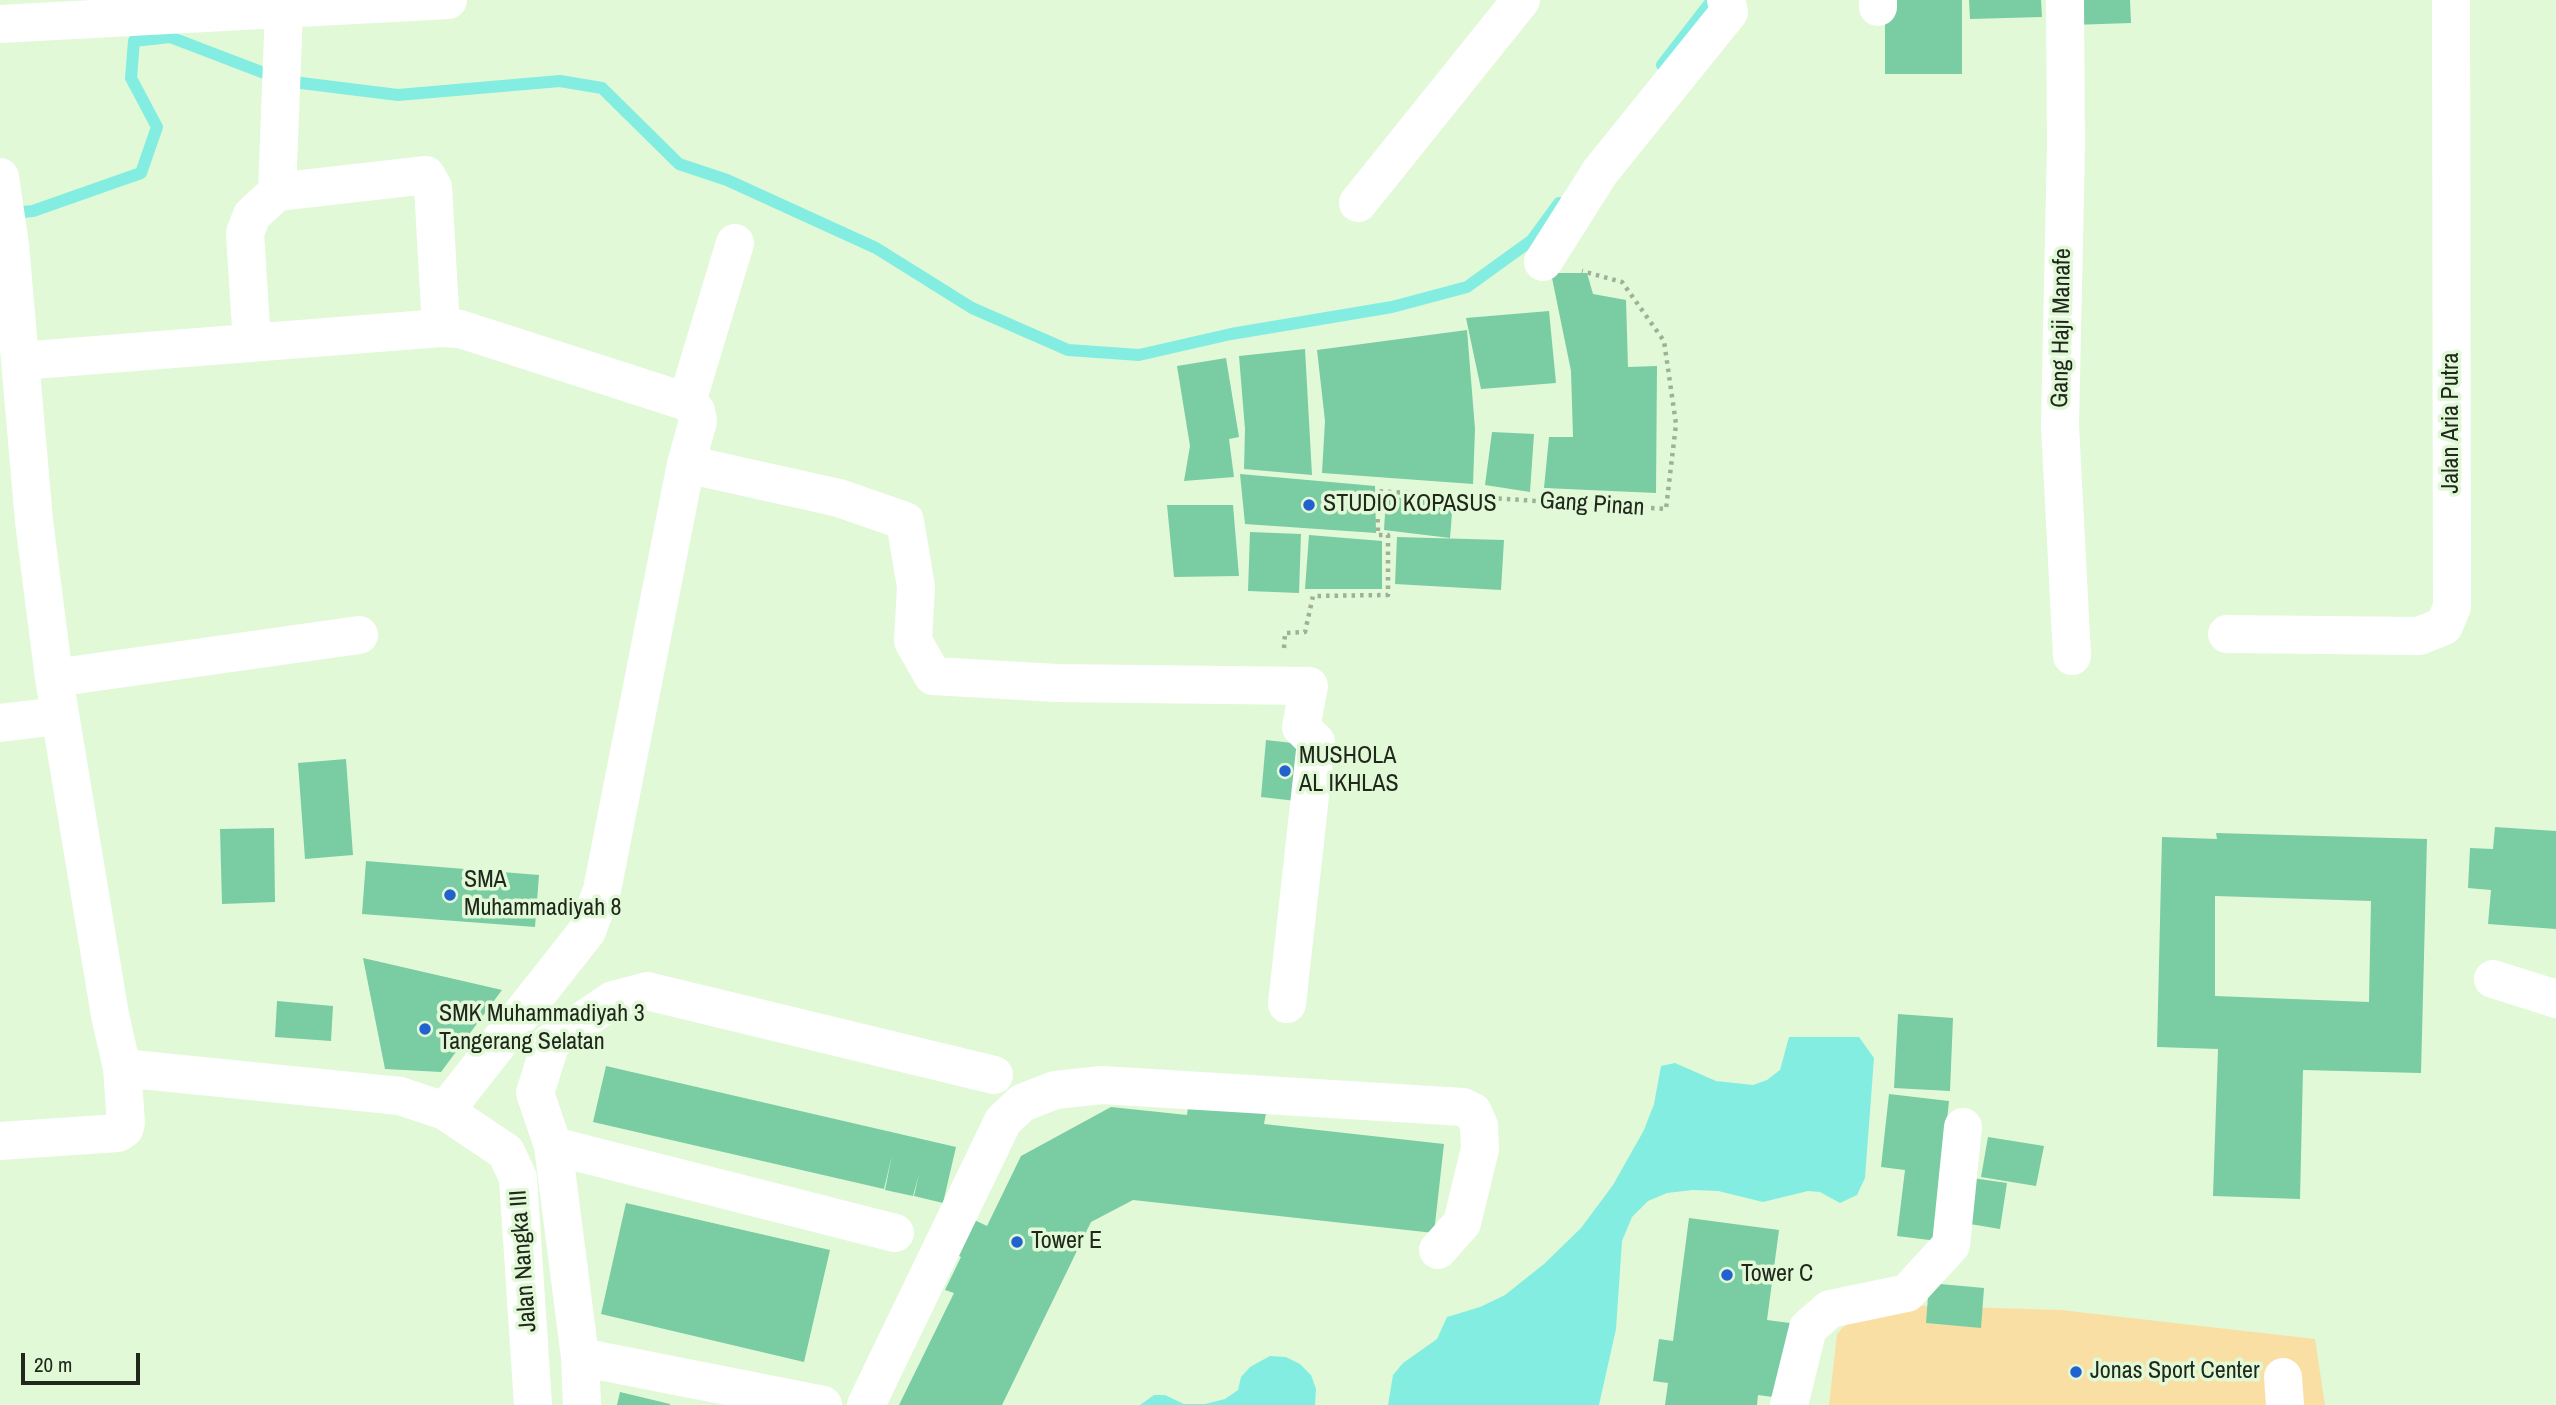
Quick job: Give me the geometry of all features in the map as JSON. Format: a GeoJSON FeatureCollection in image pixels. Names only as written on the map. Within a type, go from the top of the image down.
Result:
{"type":"FeatureCollection","features":[{"type":"Feature","properties":{"kind":"street"},"geometry":{"type":"LineString","coordinates":[[0,24],[448,0]]}},
{"type":"Feature","properties":{"kind":"street"},"geometry":{"type":"LineString","coordinates":[[1358,203],[1521,0]]}},
{"type":"Feature","properties":{"kind":"street"},"geometry":{"type":"LineString","coordinates":[[1544,262],[1600,172],[1729,12],[1726,0]]}},
{"type":"Feature","properties":{"kind":"street","name":"Gang Haji Manafe"},"geometry":{"type":"LineString","coordinates":[[2065,0],[2066,146],[2060,426],[2072,656]]}},
{"type":"Feature","properties":{"kind":"street","name":"Jalan Aria Putra"},"geometry":{"type":"LineString","coordinates":[[2227,634],[2419,636],[2444,626],[2452,607],[2451,0]]}},
{"type":"Feature","properties":{"kind":"street"},"geometry":{"type":"LineString","coordinates":[[277,192],[284,10]]}},
{"type":"Feature","properties":{"kind":"street"},"geometry":{"type":"LineString","coordinates":[[252,343],[245,233],[252,215],[277,192],[426,175],[433,187],[441,328]]}},
{"type":"Feature","properties":{"kind":"street"},"geometry":{"type":"LineString","coordinates":[[0,1140],[118,1133],[124,1129],[122,1068],[110,1015],[54,678],[17,523],[20,361],[2,187]]}},
{"type":"Feature","properties":{"kind":"street"},"geometry":{"type":"LineString","coordinates":[[687,402],[735,243]]}},
{"type":"Feature","properties":{"kind":"street"},"geometry":{"type":"LineString","coordinates":[[20,361],[441,328],[460,329],[687,402],[695,411],[698,421],[686,464],[602,890],[587,931],[445,1111]]}},
{"type":"Feature","properties":{"kind":"street"},"geometry":{"type":"LineString","coordinates":[[686,464],[839,498],[905,521],[916,586],[912,641],[933,676],[1058,683],[1281,683],[1309,686],[1301,727],[1316,742],[1287,1004]]}},
{"type":"Feature","properties":{"kind":"street"},"geometry":{"type":"LineString","coordinates":[[54,678],[359,635]]}},
{"type":"Feature","properties":{"kind":"street"},"geometry":{"type":"LineString","coordinates":[[0,723],[59,716]]}},
{"type":"Feature","properties":{"kind":"street"},"geometry":{"type":"LineString","coordinates":[[2493,979],[2556,999]]}},
{"type":"Feature","properties":{"kind":"street"},"geometry":{"type":"LineString","coordinates":[[582,1405],[580,1357],[553,1146],[535,1093],[551,1042],[613,1000],[647,990],[994,1075]]}},
{"type":"Feature","properties":{"kind":"street","name":"Jalan Nangka III"},"geometry":{"type":"LineString","coordinates":[[122,1068],[400,1096],[445,1111],[506,1152],[519,1178],[533,1405]]}},
{"type":"Feature","properties":{"kind":"street"},"geometry":{"type":"LineString","coordinates":[[866,1405],[1003,1121],[1022,1103],[1055,1090],[1102,1085],[1463,1107],[1473,1112],[1479,1126],[1478,1162],[1462,1223],[1438,1250]]}},
{"type":"Feature","properties":{"kind":"street"},"geometry":{"type":"LineString","coordinates":[[1790,1405],[1808,1328],[1830,1309],[1907,1293],[1951,1245],[1964,1128]]}},
{"type":"Feature","properties":{"kind":"street"},"geometry":{"type":"LineString","coordinates":[[553,1146],[895,1233]]}},
{"type":"Feature","properties":{"kind":"street"},"geometry":{"type":"LineString","coordinates":[[580,1357],[823,1405]]}},
{"type":"Feature","properties":{"kind":"path","name":"Gang Pinan"},"geometry":{"type":"LineString","coordinates":[[1281,683],[1285,633],[1305,632],[1313,596],[1388,595],[1388,535],[1378,535],[1377,491],[1666,509],[1676,424],[1664,341],[1622,282],[1544,262]]}},
{"type":"Feature","properties":{"kind":"shaded area","name":"Jonas Sport Center"},"geometry":{"type":"Polygon","coordinates":[[[1864,1304],[2061,1310],[2315,1339],[2325,1405],[1829,1405],[1837,1334],[1864,1304]]]}},
{"type":"Feature","properties":{"kind":"water"},"geometry":{"type":"Polygon","coordinates":[[[1789,1037],[1859,1037],[1874,1058],[1865,1178],[1857,1195],[1840,1203],[1820,1192],[1808,1191],[1763,1202],[1718,1191],[1693,1190],[1667,1193],[1648,1201],[1632,1217],[1622,1241],[1616,1329],[1599,1405],[1388,1405],[1393,1375],[1403,1363],[1437,1339],[1447,1317],[1480,1307],[1505,1295],[1544,1264],[1581,1228],[1613,1185],[1644,1130],[1654,1104],[1661,1066],[1675,1063],[1716,1081],[1753,1085],[1767,1080],[1780,1070],[1789,1037]]]}},
{"type":"Feature","properties":{"kind":"water"},"geometry":{"type":"Polygon","coordinates":[[[1270,1356],[1286,1357],[1300,1364],[1311,1375],[1316,1389],[1315,1405],[1140,1405],[1154,1395],[1165,1395],[1184,1404],[1205,1404],[1225,1399],[1238,1390],[1241,1377],[1250,1367],[1270,1356]]]}},
{"type":"Feature","properties":{"kind":"building"},"geometry":{"type":"Polygon","coordinates":[[[1885,0],[1962,0],[1962,74],[1885,74],[1885,0]]]}},
{"type":"Feature","properties":{"kind":"building"},"geometry":{"type":"Polygon","coordinates":[[[1969,0],[2041,0],[2042,17],[1970,19],[1969,0]]]}},
{"type":"Feature","properties":{"kind":"building"},"geometry":{"type":"Polygon","coordinates":[[[2071,0],[2130,0],[2131,23],[2072,25],[2071,0]]]}},
{"type":"Feature","properties":{"kind":"building"},"geometry":{"type":"Polygon","coordinates":[[[1551,273],[1587,273],[1593,294],[1626,300],[1628,367],[1657,366],[1656,493],[1544,488],[1549,437],[1573,437],[1571,371],[1551,273]]]}},
{"type":"Feature","properties":{"kind":"building"},"geometry":{"type":"Polygon","coordinates":[[[1549,311],[1556,383],[1481,389],[1466,318],[1549,311]]]}},
{"type":"Feature","properties":{"kind":"building"},"geometry":{"type":"Polygon","coordinates":[[[1467,330],[1475,429],[1473,484],[1322,473],[1325,421],[1317,350],[1467,330]]]}},
{"type":"Feature","properties":{"kind":"building"},"geometry":{"type":"Polygon","coordinates":[[[1305,349],[1312,475],[1244,469],[1245,429],[1239,356],[1305,349]]]}},
{"type":"Feature","properties":{"kind":"building"},"geometry":{"type":"Polygon","coordinates":[[[1226,358],[1239,437],[1229,439],[1234,477],[1184,481],[1190,446],[1177,366],[1226,358]]]}},
{"type":"Feature","properties":{"kind":"building"},"geometry":{"type":"Polygon","coordinates":[[[1492,432],[1534,434],[1530,492],[1485,485],[1492,432]]]}},
{"type":"Feature","properties":{"kind":"building","name":"STUDIO KOPASUS"},"geometry":{"type":"Polygon","coordinates":[[[1240,474],[1375,486],[1376,533],[1245,524],[1240,474]]]}},
{"type":"Feature","properties":{"kind":"building"},"geometry":{"type":"Polygon","coordinates":[[[1386,497],[1453,501],[1450,538],[1384,530],[1386,497]]]}},
{"type":"Feature","properties":{"kind":"building"},"geometry":{"type":"Polygon","coordinates":[[[1167,505],[1233,505],[1239,576],[1174,577],[1167,505]]]}},
{"type":"Feature","properties":{"kind":"building"},"geometry":{"type":"Polygon","coordinates":[[[1250,532],[1301,534],[1299,593],[1248,591],[1250,532]]]}},
{"type":"Feature","properties":{"kind":"building"},"geometry":{"type":"Polygon","coordinates":[[[1309,535],[1382,541],[1382,589],[1305,589],[1309,535]]]}},
{"type":"Feature","properties":{"kind":"building"},"geometry":{"type":"Polygon","coordinates":[[[1397,537],[1504,540],[1501,590],[1395,584],[1397,537]]]}},
{"type":"Feature","properties":{"kind":"building","name":"MUSHOLA AL IKHLAS"},"geometry":{"type":"Polygon","coordinates":[[[1266,740],[1310,745],[1305,802],[1261,797],[1266,740]]]}},
{"type":"Feature","properties":{"kind":"building"},"geometry":{"type":"Polygon","coordinates":[[[346,759],[353,855],[305,859],[298,763],[346,759]]]}},
{"type":"Feature","properties":{"kind":"building"},"geometry":{"type":"Polygon","coordinates":[[[2495,827],[2556,831],[2556,929],[2488,924],[2491,890],[2468,888],[2470,848],[2493,849],[2495,827]]]}},
{"type":"Feature","properties":{"kind":"building"},"geometry":{"type":"Polygon","coordinates":[[[274,828],[275,902],[222,904],[220,829],[274,828]]]}},
{"type":"Feature","properties":{"kind":"building"},"geometry":{"type":"Polygon","coordinates":[[[2216,833],[2427,839],[2421,1073],[2303,1070],[2300,1199],[2213,1196],[2218,1049],[2157,1047],[2162,837],[2217,839],[2216,833]],[[2215,896],[2215,996],[2369,1002],[2371,901],[2215,896]]]}},
{"type":"Feature","properties":{"kind":"building","name":"SMA Muhammadiyah 8"},"geometry":{"type":"Polygon","coordinates":[[[366,861],[539,875],[535,927],[362,914],[366,861]]]}},
{"type":"Feature","properties":{"kind":"building","name":"SMK Muhammadiyah 3 Tangerang Selatan"},"geometry":{"type":"Polygon","coordinates":[[[363,958],[502,990],[441,1072],[385,1069],[363,958]]]}},
{"type":"Feature","properties":{"kind":"building"},"geometry":{"type":"Polygon","coordinates":[[[277,1001],[333,1006],[331,1041],[275,1037],[277,1001]]]}},
{"type":"Feature","properties":{"kind":"building"},"geometry":{"type":"Polygon","coordinates":[[[1898,1014],[1953,1018],[1950,1091],[1894,1088],[1898,1014]]]}},
{"type":"Feature","properties":{"kind":"building"},"geometry":{"type":"Polygon","coordinates":[[[606,1066],[956,1147],[943,1203],[914,1196],[919,1174],[913,1196],[885,1190],[892,1155],[884,1189],[593,1122],[606,1066]]]}},
{"type":"Feature","properties":{"kind":"building","name":"Tower E"},"geometry":{"type":"Polygon","coordinates":[[[1190,1090],[1266,1113],[1264,1124],[1444,1144],[1434,1233],[1133,1200],[1091,1222],[1002,1405],[899,1405],[954,1293],[945,1290],[961,1257],[948,1250],[966,1216],[987,1226],[1021,1156],[1111,1107],[1187,1115],[1190,1090]]]}},
{"type":"Feature","properties":{"kind":"building"},"geometry":{"type":"Polygon","coordinates":[[[1889,1094],[1949,1101],[1942,1168],[1946,1242],[1897,1236],[1905,1170],[1881,1167],[1889,1094]]]}},
{"type":"Feature","properties":{"kind":"building"},"geometry":{"type":"Polygon","coordinates":[[[1988,1137],[2044,1146],[2036,1186],[1981,1177],[1988,1137]]]}},
{"type":"Feature","properties":{"kind":"building"},"geometry":{"type":"Polygon","coordinates":[[[1972,1178],[2007,1183],[2000,1229],[1964,1223],[1972,1178]]]}},
{"type":"Feature","properties":{"kind":"building"},"geometry":{"type":"Polygon","coordinates":[[[626,1203],[830,1250],[804,1362],[601,1314],[626,1203]]]}},
{"type":"Feature","properties":{"kind":"building","name":"Tower C"},"geometry":{"type":"Polygon","coordinates":[[[1689,1218],[1779,1230],[1767,1320],[1790,1323],[1780,1398],[1758,1395],[1757,1405],[1665,1405],[1668,1383],[1653,1381],[1659,1339],[1673,1341],[1689,1218]]]}},
{"type":"Feature","properties":{"kind":"building"},"geometry":{"type":"Polygon","coordinates":[[[1929,1283],[1984,1288],[1981,1328],[1926,1323],[1929,1283]]]}},
{"type":"Feature","properties":{"kind":"building"},"geometry":{"type":"Polygon","coordinates":[[[620,1392],[670,1404],[670,1405],[617,1405],[620,1392]]]}},
{"type":"Feature","properties":{"kind":"waterway"},"geometry":{"type":"LineString","coordinates":[[1662,65],[1710,3]]}},
{"type":"Feature","properties":{"kind":"waterway"},"geometry":{"type":"LineString","coordinates":[[11,213],[33,211],[141,173],[157,127],[131,78],[134,41],[170,37],[285,81],[398,95],[560,81],[602,88],[679,164],[727,180],[876,248],[972,308],[1068,350],[1139,355],[1231,334],[1392,307],[1467,287],[1532,240],[1559,203]]}},
{"type":"Feature","properties":{"kind":"place","name":"STUDIO KOPASUS"},"geometry":{"type":"Point","coordinates":[1309,505]}},
{"type":"Feature","properties":{"kind":"place","name":"MUSHOLA AL IKHLAS"},"geometry":{"type":"Point","coordinates":[1285,771]}},
{"type":"Feature","properties":{"kind":"place","name":"SMA Muhammadiyah 8"},"geometry":{"type":"Point","coordinates":[450,895]}},
{"type":"Feature","properties":{"kind":"place","name":"SMK Muhammadiyah 3 Tangerang Selatan"},"geometry":{"type":"Point","coordinates":[425,1029]}},
{"type":"Feature","properties":{"kind":"place","name":"Tower E"},"geometry":{"type":"Point","coordinates":[1017,1242]}},
{"type":"Feature","properties":{"kind":"place","name":"Tower C"},"geometry":{"type":"Point","coordinates":[1727,1275]}},
{"type":"Feature","properties":{"kind":"place","name":"Jonas Sport Center"},"geometry":{"type":"Point","coordinates":[2076,1372]}}]}
